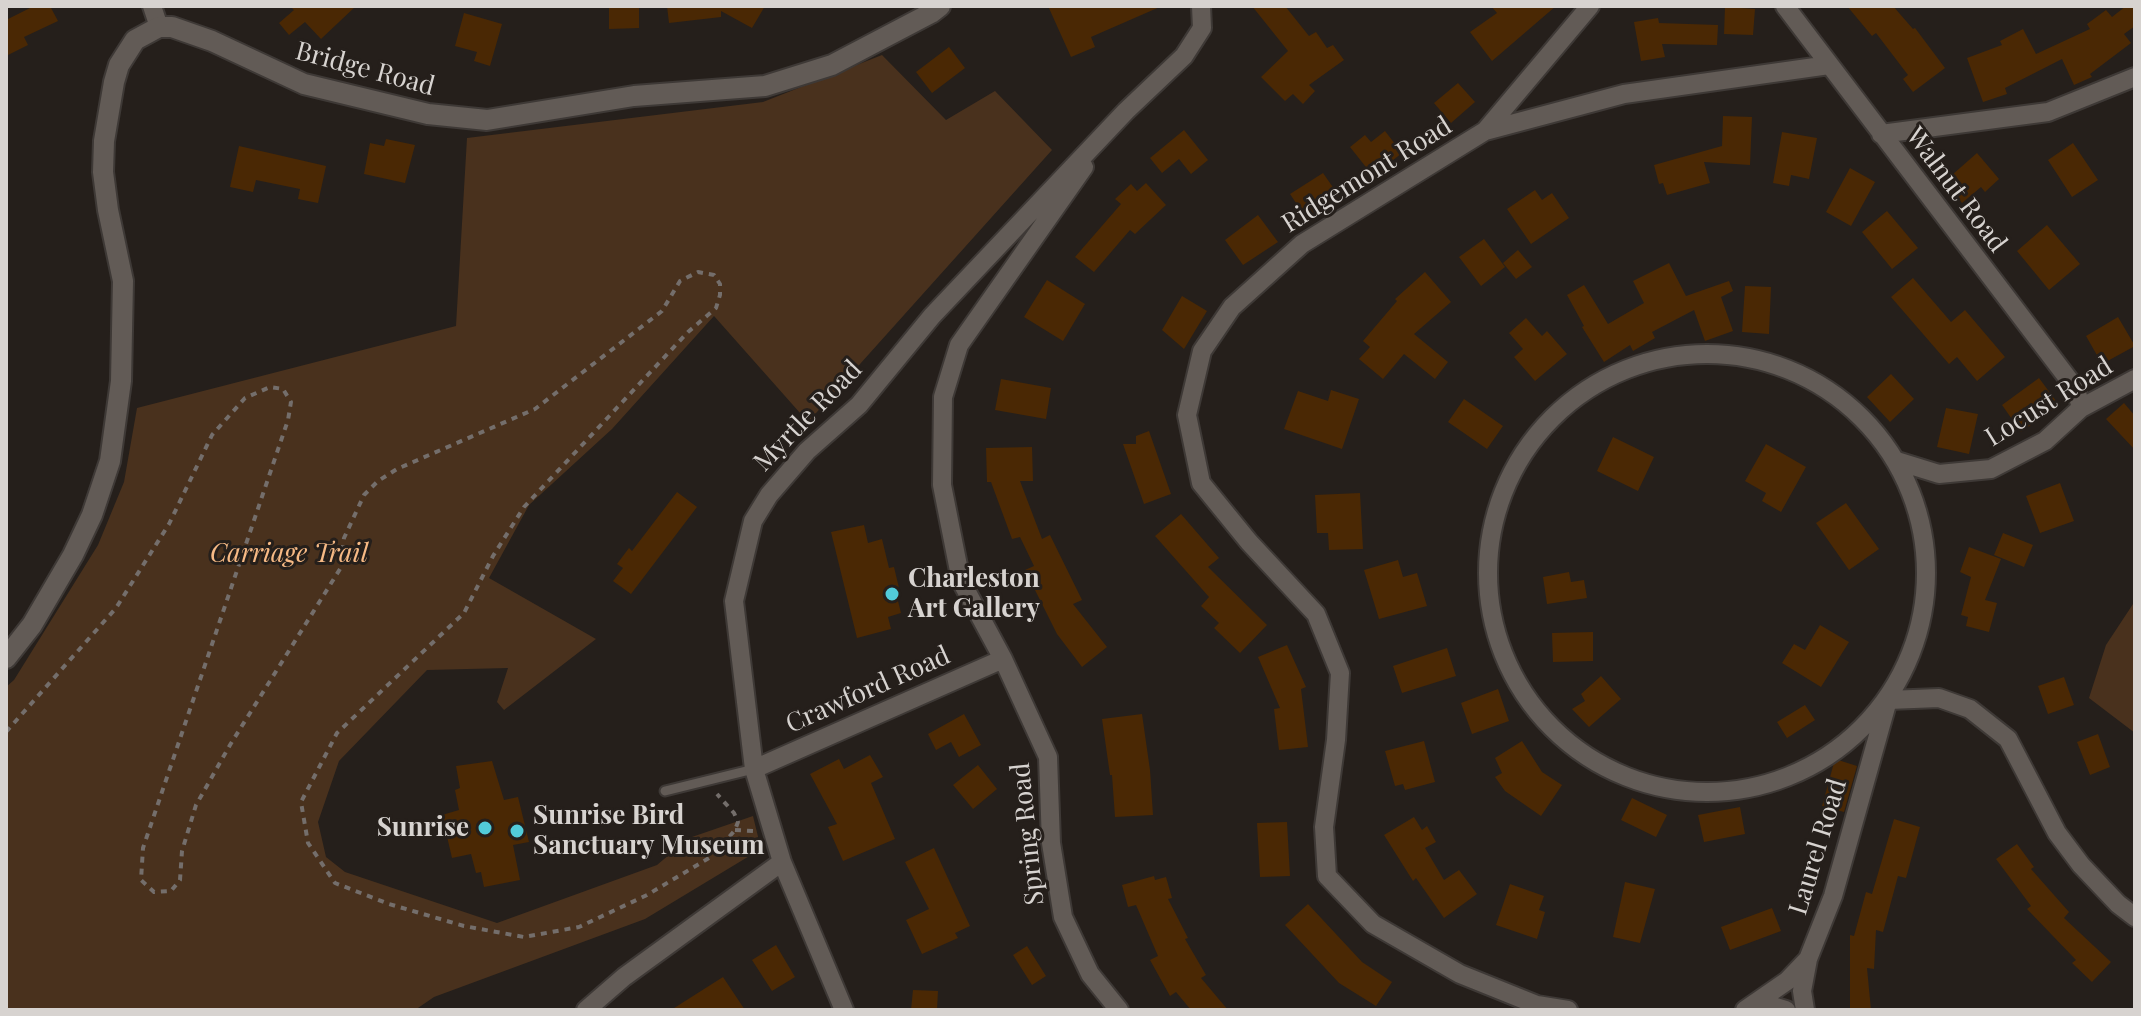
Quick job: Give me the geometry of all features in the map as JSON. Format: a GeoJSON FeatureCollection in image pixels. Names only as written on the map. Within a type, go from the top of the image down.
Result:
{"type":"FeatureCollection","features":[{"type":"Feature","properties":{"kind":"street"},"geometry":{"type":"LineString","coordinates":[[6,658],[32,625],[73,555],[92,515],[110,461],[121,381],[123,281],[108,210],[103,172],[104,141],[119,65],[135,40],[159,27],[152,6]]}},
{"type":"Feature","properties":{"kind":"street","name":"Bridge Road"},"geometry":{"type":"LineString","coordinates":[[159,27],[172,27],[212,41],[304,84],[428,114],[487,120],[634,96],[742,89],[797,78],[856,53],[940,6]]}},
{"type":"Feature","properties":{"kind":"street","name":"Myrtle Road"},"geometry":{"type":"LineString","coordinates":[[840,1004],[782,862],[754,769],[734,601],[753,521],[769,495],[807,451],[859,405],[932,316],[1107,131],[1184,56],[1202,28],[1201,6]]}},
{"type":"Feature","properties":{"kind":"street"},"geometry":{"type":"LineString","coordinates":[[1485,131],[1590,6]]}},
{"type":"Feature","properties":{"kind":"street","name":"Walnut Road"},"geometry":{"type":"LineString","coordinates":[[1785,6],[2076,389],[2081,408]]}},
{"type":"Feature","properties":{"kind":"street","name":"Ridgemont Road"},"geometry":{"type":"LineString","coordinates":[[1568,1010],[1537,1005],[1460,974],[1373,924],[1327,876],[1324,827],[1336,740],[1340,673],[1316,614],[1249,542],[1201,483],[1187,415],[1202,351],[1232,307],[1302,244],[1485,131],[1624,94],[1829,65]]}},
{"type":"Feature","properties":{"kind":"street"},"geometry":{"type":"LineString","coordinates":[[1881,134],[2048,112],[2135,77]]}},
{"type":"Feature","properties":{"kind":"street","name":"Spring Road"},"geometry":{"type":"LineString","coordinates":[[1107,131],[1060,205],[959,345],[943,397],[942,485],[961,581],[1003,659],[1048,757],[1051,843],[1063,917],[1090,974],[1119,1010]]}},
{"type":"Feature","properties":{"kind":"street"},"geometry":{"type":"LineString","coordinates":[[1701,353],[1728,354],[1781,366],[1829,390],[1870,425],[1897,461],[1917,507],[1926,548],[1922,622],[1901,677],[1871,721],[1790,777],[1745,790],[1684,792],[1634,782],[1606,770],[1552,730],[1499,650],[1492,520],[1508,474],[1536,432],[1591,384],[1637,363],[1701,353]]}},
{"type":"Feature","properties":{"kind":"street","name":"Locust Road"},"geometry":{"type":"LineString","coordinates":[[1897,461],[1939,474],[1991,469],[2045,441],[2081,408],[2135,379]]}},
{"type":"Feature","properties":{"kind":"street","name":"Crawford Road"},"geometry":{"type":"LineString","coordinates":[[754,769],[1003,659]]}},
{"type":"Feature","properties":{"kind":"street"},"geometry":{"type":"LineString","coordinates":[[1888,700],[1939,698],[1970,709],[2008,739],[2057,833],[2081,865],[2135,917]]}},
{"type":"Feature","properties":{"kind":"street","name":"Laurel Road"},"geometry":{"type":"LineString","coordinates":[[1805,1010],[1802,991],[1808,959],[1833,896],[1888,700]]}},
{"type":"Feature","properties":{"kind":"street"},"geometry":{"type":"LineString","coordinates":[[586,1010],[624,977],[782,862]]}},
{"type":"Feature","properties":{"kind":"street"},"geometry":{"type":"LineString","coordinates":[[1744,1010],[1787,981],[1808,959]]}},
{"type":"Feature","properties":{"kind":"street"},"geometry":{"type":"LineString","coordinates":[[821,1010],[840,1004]]}},
{"type":"Feature","properties":{"kind":"street"},"geometry":{"type":"LineString","coordinates":[[1744,1010],[1773,1006],[1786,1010]]}},
{"type":"Feature","properties":{"kind":"lane"},"geometry":{"type":"LineString","coordinates":[[665,791],[754,769]]}},
{"type":"Feature","properties":{"kind":"path"},"geometry":{"type":"LineString","coordinates":[[6,732],[116,608],[169,524],[212,435],[245,398],[270,387],[283,389],[291,402],[288,420],[143,848],[141,880],[154,892],[171,891],[180,880],[182,851],[196,805],[340,569],[344,538],[364,495],[397,469],[535,409],[662,311],[680,281],[698,272],[714,275],[720,284],[716,308],[688,332],[524,507],[493,556],[464,613],[337,733],[301,802],[308,843],[335,883],[389,904],[464,926],[524,937],[579,927],[647,895],[714,855],[738,822],[706,781]]}},
{"type":"Feature","properties":{"kind":"green space","name":"Carriage Trail"},"geometry":{"type":"Polygon","coordinates":[[[882,55],[946,120],[995,91],[1052,150],[808,422],[714,316],[612,429],[529,505],[489,578],[596,639],[504,710],[497,702],[508,668],[427,670],[339,761],[318,822],[326,857],[345,872],[497,923],[657,865],[689,838],[753,816],[761,849],[645,919],[434,997],[415,1010],[6,1010],[6,687],[14,680],[98,545],[124,482],[137,408],[456,326],[467,138],[763,102],[882,55]]]}},
{"type":"Feature","properties":{"kind":"green space"},"geometry":{"type":"Polygon","coordinates":[[[2135,601],[2135,733],[2089,698],[2106,645],[2135,601]]]}},
{"type":"Feature","properties":{"kind":"building"},"geometry":{"type":"Polygon","coordinates":[[[34,6],[50,6],[58,21],[24,37],[28,45],[6,56],[6,20],[34,6]]]}},
{"type":"Feature","properties":{"kind":"building"},"geometry":{"type":"Polygon","coordinates":[[[290,6],[356,6],[321,39],[305,22],[289,35],[279,23],[294,10],[290,6]]]}},
{"type":"Feature","properties":{"kind":"building"},"geometry":{"type":"Polygon","coordinates":[[[609,6],[639,6],[639,28],[609,29],[609,6]]]}},
{"type":"Feature","properties":{"kind":"building"},"geometry":{"type":"Polygon","coordinates":[[[667,6],[765,6],[752,28],[721,11],[721,17],[669,23],[667,6]]]}},
{"type":"Feature","properties":{"kind":"building"},"geometry":{"type":"Polygon","coordinates":[[[1048,6],[1162,6],[1091,37],[1095,47],[1071,57],[1048,6]]]}},
{"type":"Feature","properties":{"kind":"building"},"geometry":{"type":"Polygon","coordinates":[[[1252,6],[1285,6],[1309,36],[1316,32],[1327,48],[1333,45],[1344,60],[1309,85],[1315,91],[1303,104],[1293,94],[1285,101],[1261,77],[1288,51],[1252,6]]]}},
{"type":"Feature","properties":{"kind":"building"},"geometry":{"type":"Polygon","coordinates":[[[1491,6],[1556,6],[1492,61],[1470,32],[1497,13],[1491,6]]]}},
{"type":"Feature","properties":{"kind":"building"},"geometry":{"type":"Polygon","coordinates":[[[1847,6],[1893,6],[1915,28],[1945,68],[1913,92],[1903,79],[1908,75],[1876,33],[1872,36],[1847,6]]]}},
{"type":"Feature","properties":{"kind":"building"},"geometry":{"type":"Polygon","coordinates":[[[2126,6],[2135,6],[2135,26],[2124,34],[2131,43],[2090,74],[2092,77],[2074,85],[2062,59],[2005,88],[2007,94],[1983,102],[1967,58],[2002,45],[2000,41],[2023,29],[2036,54],[2090,29],[2087,24],[2106,10],[2112,17],[2126,6]]]}},
{"type":"Feature","properties":{"kind":"building"},"geometry":{"type":"Polygon","coordinates":[[[1725,7],[1755,9],[1753,35],[1724,34],[1725,7]]]}},
{"type":"Feature","properties":{"kind":"building"},"geometry":{"type":"Polygon","coordinates":[[[464,13],[502,24],[490,66],[474,61],[477,52],[455,46],[464,13]]]}},
{"type":"Feature","properties":{"kind":"building"},"geometry":{"type":"Polygon","coordinates":[[[1658,18],[1659,23],[1718,25],[1717,45],[1662,44],[1665,57],[1641,61],[1634,22],[1658,18]]]}},
{"type":"Feature","properties":{"kind":"building"},"geometry":{"type":"Polygon","coordinates":[[[949,47],[965,68],[932,93],[916,72],[949,47]]]}},
{"type":"Feature","properties":{"kind":"building"},"geometry":{"type":"Polygon","coordinates":[[[1458,83],[1475,102],[1451,123],[1434,103],[1458,83]]]}},
{"type":"Feature","properties":{"kind":"building"},"geometry":{"type":"Polygon","coordinates":[[[1723,116],[1752,117],[1750,165],[1704,162],[1710,183],[1667,195],[1663,183],[1659,184],[1654,165],[1722,146],[1723,116]]]}},
{"type":"Feature","properties":{"kind":"building"},"geometry":{"type":"Polygon","coordinates":[[[1184,130],[1208,160],[1191,174],[1179,159],[1162,173],[1150,158],[1184,130]]]}},
{"type":"Feature","properties":{"kind":"building"},"geometry":{"type":"Polygon","coordinates":[[[1385,131],[1402,153],[1373,176],[1350,147],[1365,135],[1371,142],[1385,131]]]}},
{"type":"Feature","properties":{"kind":"building"},"geometry":{"type":"Polygon","coordinates":[[[1782,132],[1817,138],[1809,179],[1791,175],[1789,186],[1773,183],[1782,132]]]}},
{"type":"Feature","properties":{"kind":"building"},"geometry":{"type":"Polygon","coordinates":[[[386,139],[415,145],[405,183],[364,174],[370,143],[384,146],[386,139]]]}},
{"type":"Feature","properties":{"kind":"building"},"geometry":{"type":"Polygon","coordinates":[[[2073,143],[2098,180],[2072,197],[2048,160],[2073,143]]]}},
{"type":"Feature","properties":{"kind":"building"},"geometry":{"type":"Polygon","coordinates":[[[239,146],[326,166],[318,203],[298,199],[300,189],[256,180],[253,192],[230,187],[239,146]]]}},
{"type":"Feature","properties":{"kind":"building"},"geometry":{"type":"Polygon","coordinates":[[[1977,153],[1999,179],[1985,192],[1981,187],[1962,203],[1944,182],[1977,153]]]}},
{"type":"Feature","properties":{"kind":"building"},"geometry":{"type":"Polygon","coordinates":[[[1850,168],[1875,182],[1851,226],[1826,212],[1850,168]]]}},
{"type":"Feature","properties":{"kind":"building"},"geometry":{"type":"Polygon","coordinates":[[[1323,173],[1339,196],[1306,218],[1290,194],[1323,173]]]}},
{"type":"Feature","properties":{"kind":"building"},"geometry":{"type":"Polygon","coordinates":[[[1146,183],[1166,205],[1135,234],[1130,230],[1094,272],[1075,257],[1121,204],[1115,199],[1131,184],[1137,191],[1146,183]]]}},
{"type":"Feature","properties":{"kind":"building"},"geometry":{"type":"Polygon","coordinates":[[[1535,190],[1542,200],[1552,193],[1569,218],[1531,244],[1507,209],[1535,190]]]}},
{"type":"Feature","properties":{"kind":"building"},"geometry":{"type":"Polygon","coordinates":[[[1887,211],[1918,248],[1892,269],[1862,232],[1887,211]]]}},
{"type":"Feature","properties":{"kind":"building"},"geometry":{"type":"Polygon","coordinates":[[[1258,215],[1278,242],[1243,265],[1225,240],[1258,215]]]}},
{"type":"Feature","properties":{"kind":"building"},"geometry":{"type":"Polygon","coordinates":[[[2047,225],[2080,264],[2049,290],[2017,251],[2047,225]]]}},
{"type":"Feature","properties":{"kind":"building"},"geometry":{"type":"Polygon","coordinates":[[[1484,239],[1505,267],[1481,286],[1459,257],[1484,239]]]}},
{"type":"Feature","properties":{"kind":"building"},"geometry":{"type":"Polygon","coordinates":[[[1518,250],[1532,267],[1516,279],[1503,263],[1518,250]]]}},
{"type":"Feature","properties":{"kind":"building"},"geometry":{"type":"Polygon","coordinates":[[[1669,263],[1686,296],[1729,281],[1733,291],[1721,297],[1733,331],[1705,341],[1694,310],[1652,332],[1655,338],[1633,351],[1630,345],[1604,362],[1567,295],[1584,285],[1608,324],[1644,303],[1633,281],[1669,263]]]}},
{"type":"Feature","properties":{"kind":"building"},"geometry":{"type":"Polygon","coordinates":[[[1425,272],[1451,302],[1414,334],[1448,362],[1435,379],[1404,354],[1383,379],[1359,359],[1370,347],[1363,341],[1397,301],[1395,299],[1425,272]]]}},
{"type":"Feature","properties":{"kind":"building"},"geometry":{"type":"Polygon","coordinates":[[[1913,278],[1951,322],[1965,310],[2005,357],[1977,381],[1957,357],[1949,364],[1891,297],[1913,278]]]}},
{"type":"Feature","properties":{"kind":"building"},"geometry":{"type":"Polygon","coordinates":[[[1047,280],[1085,304],[1063,341],[1024,317],[1047,280]]]}},
{"type":"Feature","properties":{"kind":"building"},"geometry":{"type":"Polygon","coordinates":[[[1745,286],[1771,287],[1769,334],[1742,332],[1745,286]]]}},
{"type":"Feature","properties":{"kind":"building"},"geometry":{"type":"Polygon","coordinates":[[[1182,296],[1207,311],[1184,349],[1162,330],[1182,296]]]}},
{"type":"Feature","properties":{"kind":"building"},"geometry":{"type":"Polygon","coordinates":[[[2118,317],[2135,346],[2102,364],[2086,336],[2118,317]]]}},
{"type":"Feature","properties":{"kind":"building"},"geometry":{"type":"Polygon","coordinates":[[[1526,318],[1542,336],[1547,331],[1567,354],[1535,381],[1514,357],[1523,349],[1509,333],[1526,318]]]}},
{"type":"Feature","properties":{"kind":"building"},"geometry":{"type":"Polygon","coordinates":[[[1891,374],[1914,399],[1890,422],[1867,397],[1891,374]]]}},
{"type":"Feature","properties":{"kind":"building"},"geometry":{"type":"Polygon","coordinates":[[[2039,378],[2059,405],[2021,432],[2002,405],[2039,378]]]}},
{"type":"Feature","properties":{"kind":"building"},"geometry":{"type":"Polygon","coordinates":[[[1001,379],[1051,388],[1046,419],[995,410],[1001,379]]]}},
{"type":"Feature","properties":{"kind":"building"},"geometry":{"type":"Polygon","coordinates":[[[1331,390],[1359,399],[1342,449],[1284,429],[1298,391],[1328,401],[1331,390]]]}},
{"type":"Feature","properties":{"kind":"building"},"geometry":{"type":"Polygon","coordinates":[[[1464,399],[1503,426],[1487,449],[1448,422],[1464,399]]]}},
{"type":"Feature","properties":{"kind":"building"},"geometry":{"type":"Polygon","coordinates":[[[2124,403],[2135,416],[2135,450],[2106,419],[2124,403]]]}},
{"type":"Feature","properties":{"kind":"building"},"geometry":{"type":"Polygon","coordinates":[[[1946,408],[1978,414],[1969,454],[1937,447],[1946,408]]]}},
{"type":"Feature","properties":{"kind":"building"},"geometry":{"type":"Polygon","coordinates":[[[1149,431],[1171,494],[1144,504],[1123,444],[1136,444],[1136,436],[1149,431]]]}},
{"type":"Feature","properties":{"kind":"building"},"geometry":{"type":"Polygon","coordinates":[[[1613,437],[1654,457],[1638,491],[1597,471],[1613,437]]]}},
{"type":"Feature","properties":{"kind":"building"},"geometry":{"type":"Polygon","coordinates":[[[1766,444],[1806,467],[1781,512],[1762,501],[1766,493],[1745,481],[1766,444]]]}},
{"type":"Feature","properties":{"kind":"building"},"geometry":{"type":"Polygon","coordinates":[[[1032,447],[1033,481],[1020,481],[1042,539],[1050,535],[1082,600],[1073,604],[1107,647],[1082,667],[1057,634],[1025,570],[1034,566],[1020,537],[1012,539],[991,482],[987,482],[986,448],[1032,447]]]}},
{"type":"Feature","properties":{"kind":"building"},"geometry":{"type":"Polygon","coordinates":[[[2060,483],[2074,521],[2040,533],[2026,496],[2060,483]]]}},
{"type":"Feature","properties":{"kind":"building"},"geometry":{"type":"Polygon","coordinates":[[[677,492],[697,507],[631,594],[613,581],[623,568],[617,564],[629,548],[632,551],[677,492]]]}},
{"type":"Feature","properties":{"kind":"building"},"geometry":{"type":"Polygon","coordinates":[[[1360,493],[1363,549],[1329,550],[1328,533],[1317,533],[1315,495],[1360,493]]]}},
{"type":"Feature","properties":{"kind":"building"},"geometry":{"type":"Polygon","coordinates":[[[1846,503],[1879,549],[1849,570],[1816,523],[1846,503]]]}},
{"type":"Feature","properties":{"kind":"building"},"geometry":{"type":"Polygon","coordinates":[[[1181,514],[1219,558],[1208,567],[1267,625],[1240,653],[1214,628],[1219,623],[1201,606],[1209,597],[1155,536],[1181,514]]]}},
{"type":"Feature","properties":{"kind":"building"},"geometry":{"type":"Polygon","coordinates":[[[864,525],[868,543],[882,539],[889,568],[894,567],[901,613],[888,617],[891,629],[857,638],[831,532],[864,525]]]}},
{"type":"Feature","properties":{"kind":"building"},"geometry":{"type":"Polygon","coordinates":[[[2003,533],[2033,545],[2024,567],[1994,555],[2003,533]]]}},
{"type":"Feature","properties":{"kind":"building"},"geometry":{"type":"Polygon","coordinates":[[[1969,547],[2001,559],[1985,600],[1997,603],[1989,632],[1966,626],[1968,617],[1961,615],[1971,577],[1960,572],[1969,547]]]}},
{"type":"Feature","properties":{"kind":"building"},"geometry":{"type":"Polygon","coordinates":[[[1398,560],[1403,577],[1417,573],[1427,606],[1379,619],[1364,570],[1398,560]]]}},
{"type":"Feature","properties":{"kind":"building"},"geometry":{"type":"Polygon","coordinates":[[[1569,572],[1571,582],[1584,580],[1587,598],[1547,604],[1543,577],[1569,572]]]}},
{"type":"Feature","properties":{"kind":"building"},"geometry":{"type":"Polygon","coordinates":[[[1820,625],[1849,642],[1821,687],[1782,663],[1794,644],[1805,650],[1820,625]]]}},
{"type":"Feature","properties":{"kind":"building"},"geometry":{"type":"Polygon","coordinates":[[[1593,632],[1593,661],[1553,662],[1552,633],[1593,632]]]}},
{"type":"Feature","properties":{"kind":"building"},"geometry":{"type":"Polygon","coordinates":[[[1287,645],[1306,687],[1301,689],[1308,747],[1279,750],[1274,709],[1280,708],[1258,657],[1287,645]]]}},
{"type":"Feature","properties":{"kind":"building"},"geometry":{"type":"Polygon","coordinates":[[[1447,648],[1456,676],[1402,693],[1393,666],[1447,648]]]}},
{"type":"Feature","properties":{"kind":"building"},"geometry":{"type":"Polygon","coordinates":[[[1601,676],[1621,699],[1589,727],[1572,709],[1585,701],[1581,694],[1601,676]]]}},
{"type":"Feature","properties":{"kind":"building"},"geometry":{"type":"Polygon","coordinates":[[[2064,677],[2074,705],[2048,714],[2038,686],[2064,677]]]}},
{"type":"Feature","properties":{"kind":"building"},"geometry":{"type":"Polygon","coordinates":[[[1498,689],[1509,721],[1472,734],[1461,703],[1498,689]]]}},
{"type":"Feature","properties":{"kind":"building"},"geometry":{"type":"Polygon","coordinates":[[[1805,705],[1815,720],[1787,738],[1777,722],[1805,705]]]}},
{"type":"Feature","properties":{"kind":"building"},"geometry":{"type":"Polygon","coordinates":[[[964,714],[981,745],[959,757],[951,742],[936,750],[928,734],[964,714]]]}},
{"type":"Feature","properties":{"kind":"building"},"geometry":{"type":"Polygon","coordinates":[[[1142,714],[1153,815],[1115,817],[1112,775],[1102,719],[1142,714]]]}},
{"type":"Feature","properties":{"kind":"building"},"geometry":{"type":"Polygon","coordinates":[[[2098,734],[2110,767],[2090,775],[2077,742],[2098,734]]]}},
{"type":"Feature","properties":{"kind":"building"},"geometry":{"type":"Polygon","coordinates":[[[1424,741],[1435,782],[1405,790],[1403,784],[1395,786],[1385,751],[1424,741]]]}},
{"type":"Feature","properties":{"kind":"building"},"geometry":{"type":"Polygon","coordinates":[[[1522,741],[1542,772],[1562,785],[1541,816],[1505,791],[1495,777],[1502,773],[1495,758],[1522,741]]]}},
{"type":"Feature","properties":{"kind":"building"},"geometry":{"type":"Polygon","coordinates":[[[870,755],[883,777],[871,783],[895,839],[843,861],[828,827],[837,824],[810,774],[839,759],[844,769],[870,755]]]}},
{"type":"Feature","properties":{"kind":"building"},"geometry":{"type":"Polygon","coordinates":[[[1835,759],[1857,766],[1844,812],[1822,806],[1835,759]]]}},
{"type":"Feature","properties":{"kind":"building","name":"Sunrise"},"geometry":{"type":"Polygon","coordinates":[[[492,761],[504,800],[518,797],[529,842],[513,845],[520,880],[484,887],[481,872],[476,873],[471,854],[452,858],[442,815],[459,810],[455,790],[460,788],[456,766],[492,761]]]}},
{"type":"Feature","properties":{"kind":"building"},"geometry":{"type":"Polygon","coordinates":[[[978,765],[997,789],[973,809],[953,785],[978,765]]]}},
{"type":"Feature","properties":{"kind":"building"},"geometry":{"type":"Polygon","coordinates":[[[1632,798],[1667,815],[1656,837],[1621,820],[1632,798]]]}},
{"type":"Feature","properties":{"kind":"building"},"geometry":{"type":"Polygon","coordinates":[[[1740,807],[1745,834],[1704,842],[1698,815],[1740,807]]]}},
{"type":"Feature","properties":{"kind":"building"},"geometry":{"type":"Polygon","coordinates":[[[1414,817],[1422,830],[1427,826],[1436,842],[1425,848],[1444,880],[1459,870],[1477,894],[1444,918],[1416,878],[1413,881],[1384,835],[1414,817]]]}},
{"type":"Feature","properties":{"kind":"building"},"geometry":{"type":"Polygon","coordinates":[[[1894,819],[1920,827],[1906,878],[1898,876],[1883,932],[1876,930],[1874,969],[1867,968],[1871,1010],[1850,1010],[1850,935],[1854,936],[1866,892],[1872,894],[1894,819]]]}},
{"type":"Feature","properties":{"kind":"building"},"geometry":{"type":"Polygon","coordinates":[[[1287,822],[1290,876],[1260,877],[1257,823],[1287,822]]]}},
{"type":"Feature","properties":{"kind":"building"},"geometry":{"type":"Polygon","coordinates":[[[2017,844],[2034,867],[2031,869],[2069,912],[2064,918],[2111,962],[2092,982],[2072,963],[2076,960],[2027,909],[2031,906],[1996,859],[2017,844]]]}},
{"type":"Feature","properties":{"kind":"building"},"geometry":{"type":"Polygon","coordinates":[[[934,848],[970,926],[955,933],[958,938],[922,954],[906,920],[929,909],[905,862],[934,848]]]}},
{"type":"Feature","properties":{"kind":"building"},"geometry":{"type":"Polygon","coordinates":[[[1154,876],[1155,880],[1166,877],[1172,898],[1168,899],[1188,938],[1185,939],[1206,975],[1201,978],[1228,1010],[1191,1010],[1176,992],[1170,996],[1150,960],[1158,956],[1136,905],[1128,907],[1122,885],[1154,876]]]}},
{"type":"Feature","properties":{"kind":"building"},"geometry":{"type":"Polygon","coordinates":[[[1625,882],[1655,889],[1640,943],[1613,937],[1625,882]]]}},
{"type":"Feature","properties":{"kind":"building"},"geometry":{"type":"Polygon","coordinates":[[[1510,884],[1544,896],[1539,910],[1545,912],[1537,939],[1496,925],[1510,884]]]}},
{"type":"Feature","properties":{"kind":"building"},"geometry":{"type":"Polygon","coordinates":[[[1308,904],[1362,962],[1392,982],[1376,1006],[1339,983],[1285,925],[1308,904]]]}},
{"type":"Feature","properties":{"kind":"building"},"geometry":{"type":"Polygon","coordinates":[[[1772,908],[1781,931],[1730,950],[1721,927],[1772,908]]]}},
{"type":"Feature","properties":{"kind":"building"},"geometry":{"type":"Polygon","coordinates":[[[776,945],[795,977],[772,991],[752,960],[776,945]]]}},
{"type":"Feature","properties":{"kind":"building"},"geometry":{"type":"Polygon","coordinates":[[[1027,946],[1046,976],[1032,985],[1013,955],[1027,946]]]}},
{"type":"Feature","properties":{"kind":"building"},"geometry":{"type":"Polygon","coordinates":[[[723,977],[745,1010],[671,1010],[723,977]]]}},
{"type":"Feature","properties":{"kind":"building"},"geometry":{"type":"Polygon","coordinates":[[[913,990],[938,991],[937,1010],[911,1010],[913,990]]]}},
{"type":"Feature","properties":{"kind":"place","name":"Charleston Art Gallery"},"geometry":{"type":"Point","coordinates":[892,594]}},
{"type":"Feature","properties":{"kind":"place","name":"Sunrise"},"geometry":{"type":"Point","coordinates":[485,828]}},
{"type":"Feature","properties":{"kind":"place","name":"Sunrise Bird Sanctuary Museum"},"geometry":{"type":"Point","coordinates":[517,831]}}]}
